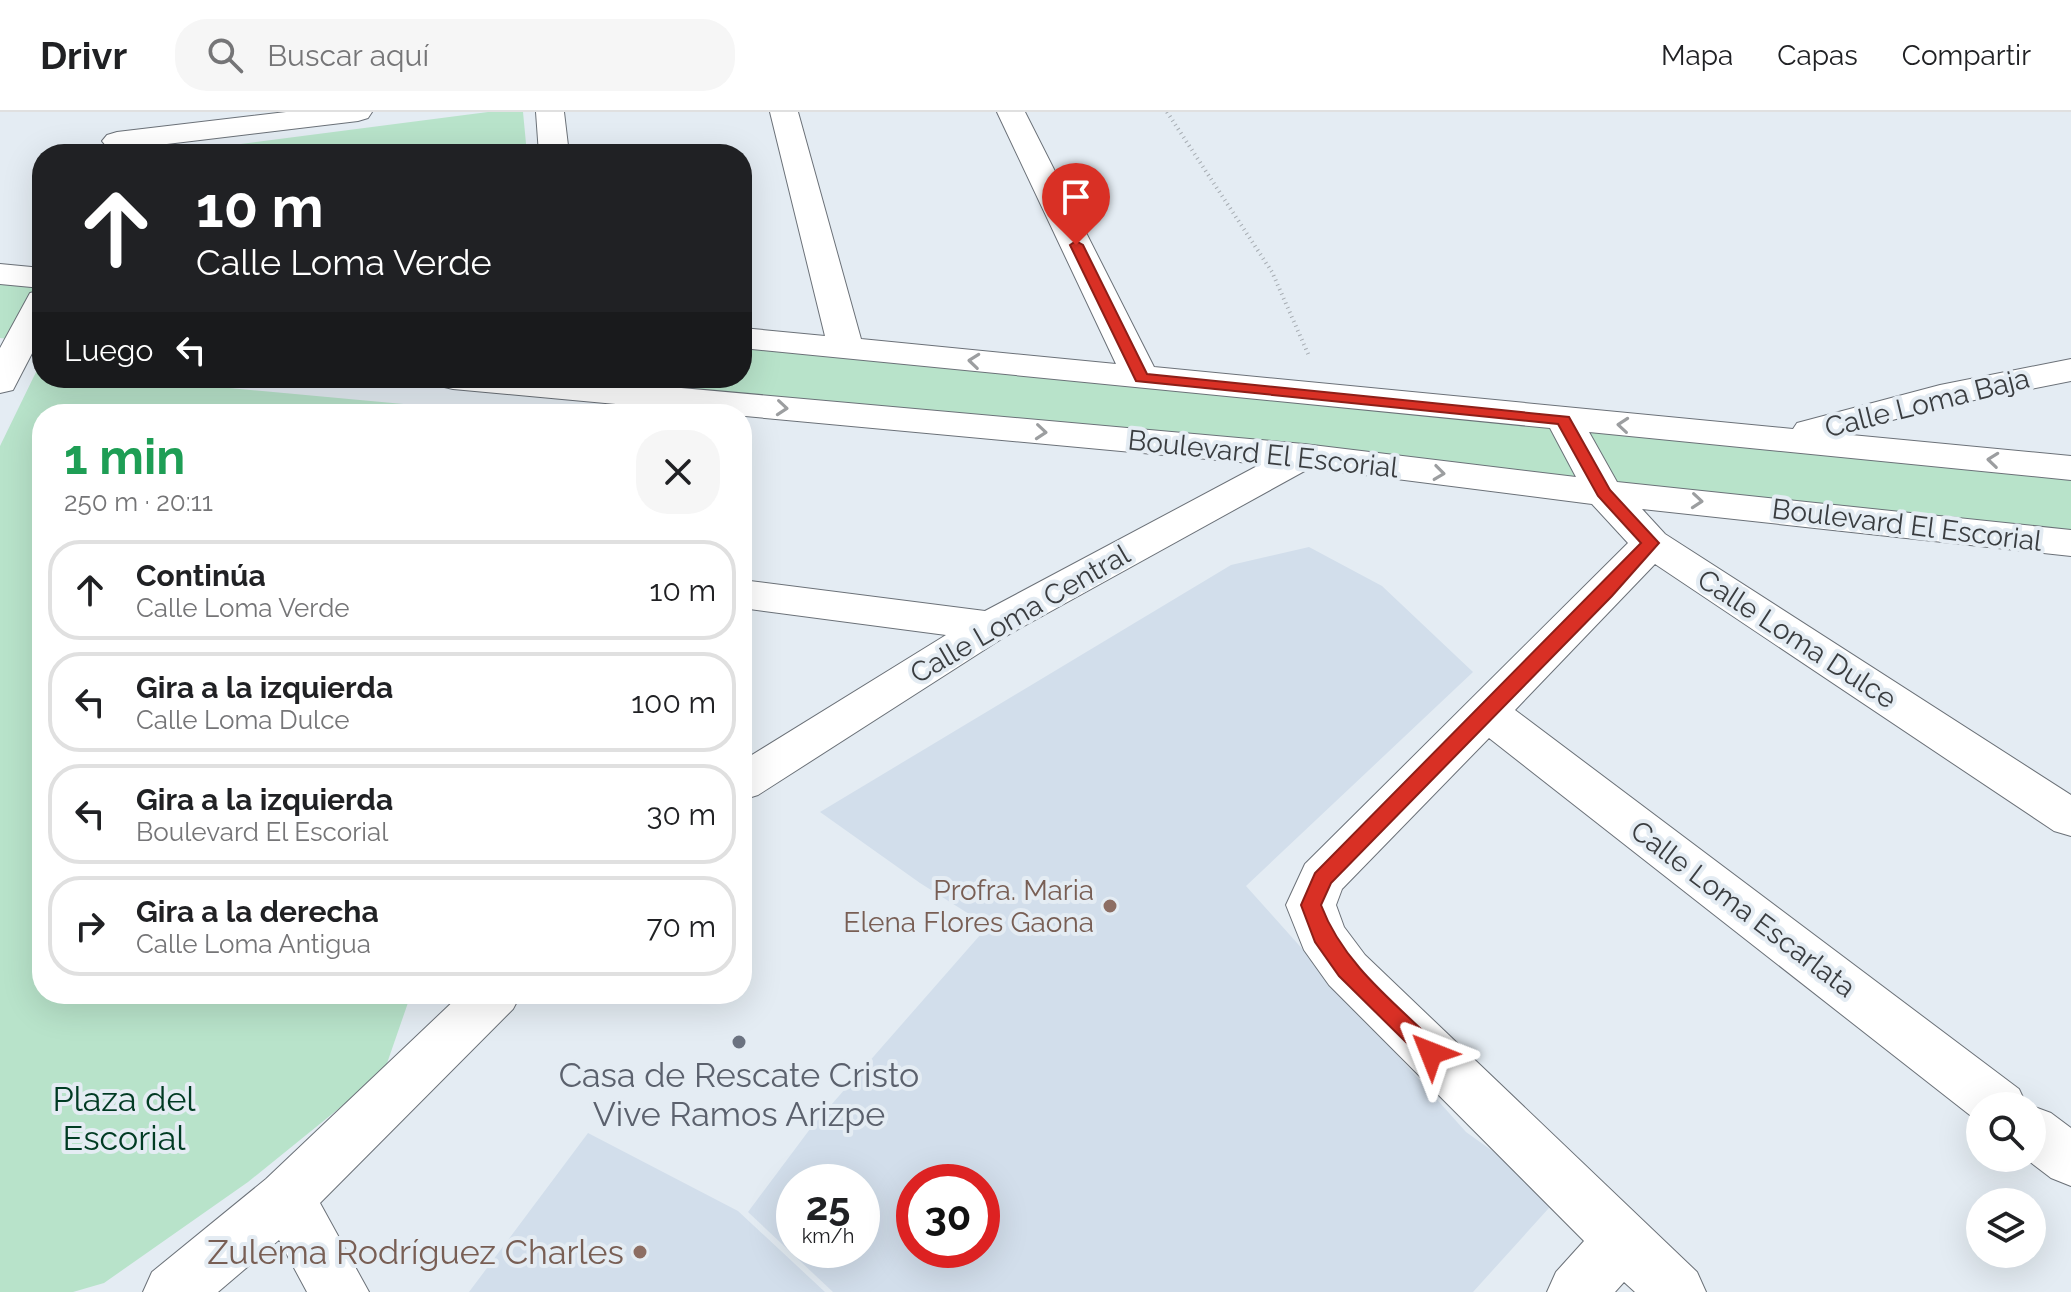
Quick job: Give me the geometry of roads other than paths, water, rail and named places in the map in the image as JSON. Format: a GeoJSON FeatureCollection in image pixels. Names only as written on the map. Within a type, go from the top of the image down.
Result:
{"type":"FeatureCollection","features":[{"type":"Feature","properties":{"kind":"street"},"geometry":{"type":"LineString","coordinates":[[115,144],[129,112]]}},
{"type":"Feature","properties":{"kind":"street"},"geometry":{"type":"LineString","coordinates":[[135,144],[358,112]]}},
{"type":"Feature","properties":{"kind":"street"},"geometry":{"type":"LineString","coordinates":[[550,112],[553,144]]}},
{"type":"Feature","properties":{"kind":"street"},"geometry":{"type":"LineString","coordinates":[[784,112],[846,349]]}},
{"type":"Feature","properties":{"kind":"street"},"geometry":{"type":"LineString","coordinates":[[1011,112],[1141,378]]}},
{"type":"Feature","properties":{"kind":"street"},"geometry":{"type":"LineString","coordinates":[[0,274],[32,277]]}},
{"type":"Feature","properties":{"kind":"street"},"geometry":{"type":"LineString","coordinates":[[0,382],[32,320]]}},
{"type":"Feature","properties":{"kind":"street"},"geometry":{"type":"LineString","coordinates":[[752,339],[2071,468]]}},
{"type":"Feature","properties":{"kind":"street","name":"Calle Loma Baja"},"geometry":{"type":"LineString","coordinates":[[1784,438],[1940,396],[2071,370]]}},
{"type":"Feature","properties":{"kind":"street","name":"Boulevard El Escorial"},"geometry":{"type":"LineString","coordinates":[[520,388],[685,404]]}},
{"type":"Feature","properties":{"kind":"street","name":"Boulevard El Escorial"},"geometry":{"type":"LineString","coordinates":[[752,410],[1304,456],[1604,493],[2071,543]]}},
{"type":"Feature","properties":{"kind":"street","name":"Calle Loma Dulce"},"geometry":{"type":"LineString","coordinates":[[1564,420],[1604,493],[1651,543],[2071,818]]}},
{"type":"Feature","properties":{"kind":"street","name":"Calle Loma Central"},"geometry":{"type":"LineString","coordinates":[[752,777],[991,626],[1304,456]]}},
{"type":"Feature","properties":{"kind":"street"},"geometry":{"type":"LineString","coordinates":[[2010,537],[2071,572]]}},
{"type":"Feature","properties":{"kind":"street"},"geometry":{"type":"LineString","coordinates":[[1651,543],[1322,878],[1311,905],[1322,936],[1347,970],[1676,1292]]}},
{"type":"Feature","properties":{"kind":"street"},"geometry":{"type":"LineString","coordinates":[[752,595],[991,626]]}},
{"type":"Feature","properties":{"kind":"street","name":"Calle Loma Escarlata"},"geometry":{"type":"LineString","coordinates":[[1485,711],[1982,1092]]}},
{"type":"Feature","properties":{"kind":"street"},"geometry":{"type":"LineString","coordinates":[[173,1292],[286,1198],[481,1004]]}},
{"type":"Feature","properties":{"kind":"street"},"geometry":{"type":"LineString","coordinates":[[2046,1141],[2071,1160]]}},
{"type":"Feature","properties":{"kind":"street"},"geometry":{"type":"LineString","coordinates":[[286,1198],[339,1292]]}},
{"type":"Feature","properties":{"kind":"street"},"geometry":{"type":"LineString","coordinates":[[1577,1292],[1622,1241]]}},
{"type":"Feature","properties":{"kind":"place","name":"Profra. Maria Elena Flores Gaona"},"geometry":{"type":"Point","coordinates":[1110,906]}},
{"type":"Feature","properties":{"kind":"place","name":"Casa de Rescate Cristo Vive Ramos Arizpe"},"geometry":{"type":"Point","coordinates":[739,1042]}},
{"type":"Feature","properties":{"kind":"place","name":"Zulema Rodríguez Charles"},"geometry":{"type":"Point","coordinates":[640,1252]}},
{"type":"Feature","properties":{"kind":"park label","name":"Plaza del Escorial"},"geometry":{"type":"Point","coordinates":[124,1118]}}]}
